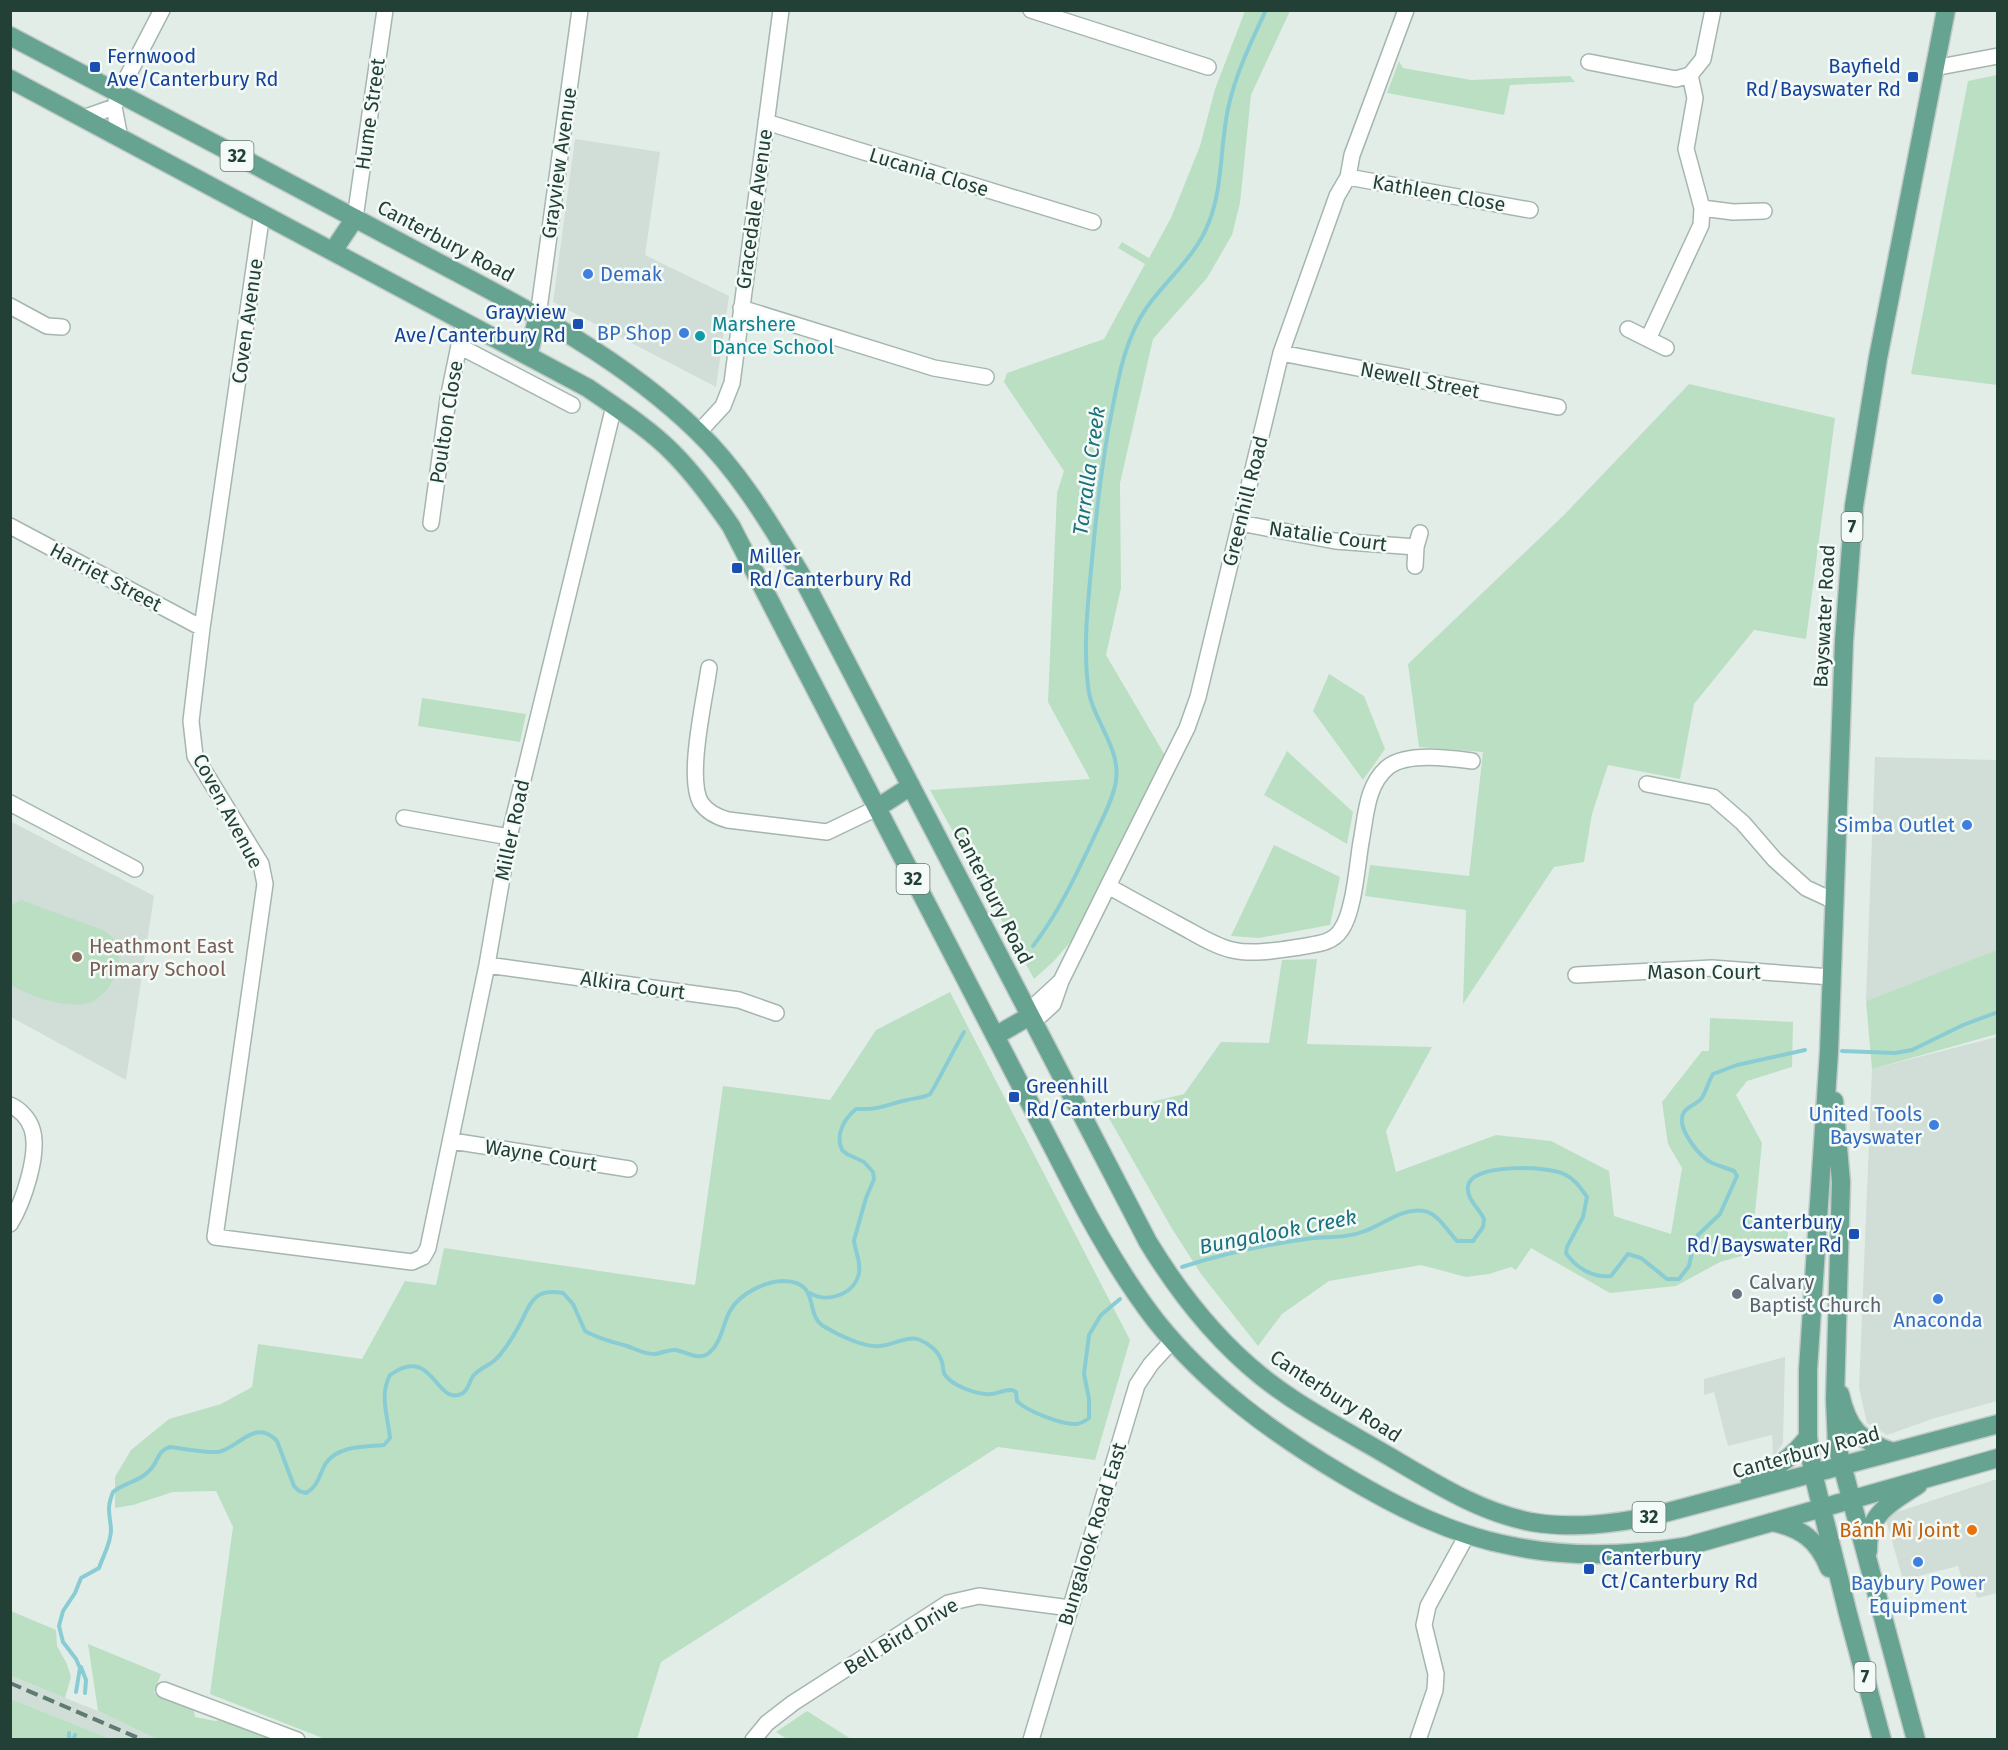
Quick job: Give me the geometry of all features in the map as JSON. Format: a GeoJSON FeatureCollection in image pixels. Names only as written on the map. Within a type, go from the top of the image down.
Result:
{"type":"FeatureCollection","features":[{"type":"Feature","properties":{"kind":"main road","name":"Bayswater Road"},"geometry":{"type":"LineString","coordinates":[[1882,1740],[1813,1473],[1808,1437],[1808,1360],[1829,1052],[1844,641],[1854,507],[1878,358],[1946,10]]}},
{"type":"Feature","properties":{"kind":"main road","name":"Canterbury Road"},"geometry":{"type":"LineString","coordinates":[[12,40],[116,101],[355,218],[538,316],[624,369],[699,432],[754,498],[800,573],[1148,1242],[1169,1276],[1209,1327],[1233,1352],[1286,1394],[1446,1490],[1483,1507],[1530,1521],[1555,1525],[1588,1526],[1622,1522],[1998,1424]]}},
{"type":"Feature","properties":{"kind":"main road","name":"32"},"geometry":{"type":"LineString","coordinates":[[10,80],[588,388],[672,451],[706,490],[730,526],[1094,1227],[1136,1292],[1173,1340],[1208,1377],[1242,1407],[1303,1450],[1403,1509],[1467,1535],[1537,1551],[1589,1555],[1656,1551],[1688,1546],[1850,1498],[1998,1458]]}},
{"type":"Feature","properties":{"kind":"main road"},"geometry":{"type":"LineString","coordinates":[[333,251],[355,218]]}},
{"type":"Feature","properties":{"kind":"main road"},"geometry":{"type":"LineString","coordinates":[[528,356],[538,316]]}},
{"type":"Feature","properties":{"kind":"main road"},"geometry":{"type":"LineString","coordinates":[[877,808],[912,786]]}},
{"type":"Feature","properties":{"kind":"main road"},"geometry":{"type":"LineString","coordinates":[[995,1036],[1030,1016]]}},
{"type":"Feature","properties":{"kind":"main road","name":"Bayswater Road"},"geometry":{"type":"LineString","coordinates":[[1829,1052],[1841,1175],[1835,1371],[1837,1446],[1916,1740]]}},
{"type":"Feature","properties":{"kind":"main road"},"geometry":{"type":"LineString","coordinates":[[1820,1170],[1841,1175]]}},
{"type":"Feature","properties":{"kind":"main road"},"geometry":{"type":"LineString","coordinates":[[1835,1371],[1841,1399],[1855,1430],[1872,1445],[1893,1452]]}},
{"type":"Feature","properties":{"kind":"main road"},"geometry":{"type":"LineString","coordinates":[[1705,1502],[1778,1467],[1792,1456],[1808,1437]]}},
{"type":"Feature","properties":{"kind":"main road"},"geometry":{"type":"LineString","coordinates":[[1868,1562],[1870,1530],[1875,1518],[1897,1499],[1932,1476]]}},
{"type":"Feature","properties":{"kind":"main road"},"geometry":{"type":"LineString","coordinates":[[1467,1535],[1483,1507]]}},
{"type":"Feature","properties":{"kind":"main road"},"geometry":{"type":"LineString","coordinates":[[1772,1522],[1799,1530],[1815,1542],[1825,1556],[1848,1614]]}},
{"type":"Feature","properties":{"kind":"street"},"geometry":{"type":"LineString","coordinates":[[120,138],[116,101],[162,10]]}},
{"type":"Feature","properties":{"kind":"street","name":"Hume Street"},"geometry":{"type":"LineString","coordinates":[[355,218],[384,10]]}},
{"type":"Feature","properties":{"kind":"street","name":"Grayview Avenue"},"geometry":{"type":"LineString","coordinates":[[538,316],[580,10]]}},
{"type":"Feature","properties":{"kind":"street","name":"Gracedale Avenue"},"geometry":{"type":"LineString","coordinates":[[699,432],[723,406],[732,383],[781,10]]}},
{"type":"Feature","properties":{"kind":"street"},"geometry":{"type":"LineString","coordinates":[[1031,10],[1208,67]]}},
{"type":"Feature","properties":{"kind":"street","name":"Greenhill Road"},"geometry":{"type":"LineString","coordinates":[[1030,1016],[1041,1015],[1053,1004],[1061,981],[1187,728],[1198,697],[1281,353],[1337,196],[1348,177],[1352,154],[1406,10]]}},
{"type":"Feature","properties":{"kind":"street"},"geometry":{"type":"LineString","coordinates":[[1589,62],[1676,79],[1690,75],[1703,59],[1713,10]]}},
{"type":"Feature","properties":{"kind":"street"},"geometry":{"type":"LineString","coordinates":[[1934,68],[1998,56]]}},
{"type":"Feature","properties":{"kind":"street"},"geometry":{"type":"LineString","coordinates":[[1648,339],[1701,225],[1702,208],[1686,149],[1695,98],[1690,75]]}},
{"type":"Feature","properties":{"kind":"street"},"geometry":{"type":"LineString","coordinates":[[83,118],[116,101]]}},
{"type":"Feature","properties":{"kind":"street","name":"Lucania Close"},"geometry":{"type":"LineString","coordinates":[[766,122],[1093,222]]}},
{"type":"Feature","properties":{"kind":"street","name":"Kathleen Close"},"geometry":{"type":"LineString","coordinates":[[1348,177],[1530,210]]}},
{"type":"Feature","properties":{"kind":"street"},"geometry":{"type":"LineString","coordinates":[[1702,208],[1733,212],[1764,211]]}},
{"type":"Feature","properties":{"kind":"street","name":"Coven Avenue"},"geometry":{"type":"LineString","coordinates":[[262,213],[202,628],[191,721],[195,756],[261,864],[265,884],[215,1237],[412,1262],[423,1257]]}},
{"type":"Feature","properties":{"kind":"street"},"geometry":{"type":"LineString","coordinates":[[10,306],[46,326],[62,327]]}},
{"type":"Feature","properties":{"kind":"street"},"geometry":{"type":"LineString","coordinates":[[741,308],[934,368],[987,377]]}},
{"type":"Feature","properties":{"kind":"street","name":"Poulton Close"},"geometry":{"type":"LineString","coordinates":[[431,524],[448,399],[464,321]]}},
{"type":"Feature","properties":{"kind":"street"},"geometry":{"type":"LineString","coordinates":[[1628,329],[1666,348]]}},
{"type":"Feature","properties":{"kind":"street"},"geometry":{"type":"LineString","coordinates":[[459,346],[573,405]]}},
{"type":"Feature","properties":{"kind":"street","name":"Newell Street"},"geometry":{"type":"LineString","coordinates":[[1281,353],[1558,407]]}},
{"type":"Feature","properties":{"kind":"street","name":"Miller Road"},"geometry":{"type":"LineString","coordinates":[[423,1257],[428,1248],[452,1142],[487,965],[508,837],[614,406]]}},
{"type":"Feature","properties":{"kind":"street","name":"Natalie Court"},"geometry":{"type":"LineString","coordinates":[[1240,523],[1335,541],[1418,540],[1415,566]]}},
{"type":"Feature","properties":{"kind":"street","name":"Harriet Street"},"geometry":{"type":"LineString","coordinates":[[10,526],[202,628]]}},
{"type":"Feature","properties":{"kind":"street"},"geometry":{"type":"LineString","coordinates":[[709,668],[695,770],[697,793],[707,810],[728,820],[819,832],[836,829],[877,808]]}},
{"type":"Feature","properties":{"kind":"street"},"geometry":{"type":"LineString","coordinates":[[1108,886],[1194,933],[1234,951],[1261,951],[1327,942],[1341,930],[1350,909],[1369,797],[1381,775],[1389,766],[1421,758],[1472,761]]}},
{"type":"Feature","properties":{"kind":"street"},"geometry":{"type":"LineString","coordinates":[[1647,784],[1713,797],[1743,823],[1775,860],[1806,888],[1834,901]]}},
{"type":"Feature","properties":{"kind":"street"},"geometry":{"type":"LineString","coordinates":[[10,803],[135,869]]}},
{"type":"Feature","properties":{"kind":"street"},"geometry":{"type":"LineString","coordinates":[[404,818],[508,837]]}},
{"type":"Feature","properties":{"kind":"street","name":"Alkira Court"},"geometry":{"type":"LineString","coordinates":[[487,965],[739,1000],[776,1013]]}},
{"type":"Feature","properties":{"kind":"street","name":"Mason Court"},"geometry":{"type":"LineString","coordinates":[[1576,975],[1712,968],[1831,977]]}},
{"type":"Feature","properties":{"kind":"street"},"geometry":{"type":"LineString","coordinates":[[10,1105],[17,1108],[33,1129],[33,1152],[27,1188],[10,1224]]}},
{"type":"Feature","properties":{"kind":"street","name":"Wayne Court"},"geometry":{"type":"LineString","coordinates":[[452,1142],[629,1169]]}},
{"type":"Feature","properties":{"kind":"street","name":"Bungalook Road East"},"geometry":{"type":"LineString","coordinates":[[1031,1740],[1137,1384],[1151,1364],[1173,1340]]}},
{"type":"Feature","properties":{"kind":"street"},"geometry":{"type":"LineString","coordinates":[[1418,1740],[1435,1690],[1436,1674],[1424,1625],[1428,1606],[1467,1535]]}},
{"type":"Feature","properties":{"kind":"street","name":"Bell Bird Drive"},"geometry":{"type":"LineString","coordinates":[[753,1740],[767,1723],[793,1703],[948,1603],[979,1596],[1070,1608]]}},
{"type":"Feature","properties":{"kind":"street"},"geometry":{"type":"LineString","coordinates":[[164,1690],[297,1740]]}},
{"type":"Feature","properties":{"kind":"shaded area"},"geometry":{"type":"Polygon","coordinates":[[[575,139],[660,152],[645,255],[729,296],[716,387],[553,302],[575,139]]]}},
{"type":"Feature","properties":{"kind":"shaded area"},"geometry":{"type":"Polygon","coordinates":[[[1875,757],[1997,760],[1998,950],[1866,1001],[1875,757]]]}},
{"type":"Feature","properties":{"kind":"shaded area","name":"Heathmont East Primary School"},"geometry":{"type":"Polygon","coordinates":[[[10,821],[154,896],[126,1080],[11,1017],[10,821]]]}},
{"type":"Feature","properties":{"kind":"shaded area"},"geometry":{"type":"Polygon","coordinates":[[[1997,1037],[1997,1401],[1935,1418],[1887,1435],[1867,1423],[1859,1388],[1872,1069],[1997,1037]]]}},
{"type":"Feature","properties":{"kind":"shaded area"},"geometry":{"type":"Polygon","coordinates":[[[1785,1357],[1783,1443],[1773,1458],[1772,1435],[1728,1446],[1714,1392],[1704,1395],[1704,1379],[1785,1357]]]}},
{"type":"Feature","properties":{"kind":"shaded area"},"geometry":{"type":"Polygon","coordinates":[[[1997,1479],[1997,1593],[1977,1598],[1971,1577],[1962,1579],[1958,1566],[1903,1580],[1885,1516],[1997,1479]]]}},
{"type":"Feature","properties":{"kind":"shaded area"},"geometry":{"type":"Polygon","coordinates":[[[10,1676],[98,1711],[157,1739],[111,1739],[11,1699],[10,1676]]]}},
{"type":"Feature","properties":{"kind":"green space"},"geometry":{"type":"Polygon","coordinates":[[[1245,11],[1290,11],[1251,95],[1240,203],[1232,235],[1207,278],[1153,339],[1120,483],[1121,588],[1106,655],[1166,757],[1073,939],[1034,979],[930,790],[1090,779],[1048,702],[1057,493],[1064,471],[1004,382],[1007,373],[1104,339],[1145,264],[1118,248],[1122,242],[1149,258],[1171,218],[1200,146],[1215,89],[1245,11]]]}},
{"type":"Feature","properties":{"kind":"green space"},"geometry":{"type":"Polygon","coordinates":[[[1399,61],[1403,68],[1471,80],[1570,76],[1575,82],[1510,85],[1504,115],[1387,93],[1399,61]]]}},
{"type":"Feature","properties":{"kind":"green space"},"geometry":{"type":"Polygon","coordinates":[[[1997,75],[1997,385],[1911,374],[1968,81],[1997,75]]]}},
{"type":"Feature","properties":{"kind":"green space"},"geometry":{"type":"Polygon","coordinates":[[[1689,384],[1835,418],[1806,639],[1754,630],[1694,704],[1680,779],[1608,765],[1592,814],[1584,862],[1554,867],[1463,1004],[1466,910],[1365,896],[1370,865],[1469,876],[1483,752],[1419,747],[1408,664],[1564,515],[1689,384]]]}},
{"type":"Feature","properties":{"kind":"green space"},"geometry":{"type":"Polygon","coordinates":[[[1329,674],[1364,696],[1385,749],[1363,780],[1313,711],[1329,674]]]}},
{"type":"Feature","properties":{"kind":"green space"},"geometry":{"type":"Polygon","coordinates":[[[422,698],[526,714],[520,742],[418,726],[422,698]]]}},
{"type":"Feature","properties":{"kind":"green space"},"geometry":{"type":"Polygon","coordinates":[[[1287,751],[1353,812],[1347,844],[1264,795],[1287,751]]]}},
{"type":"Feature","properties":{"kind":"green space"},"geometry":{"type":"Polygon","coordinates":[[[1274,845],[1340,877],[1330,925],[1259,938],[1231,936],[1274,845]]]}},
{"type":"Feature","properties":{"kind":"green space"},"geometry":{"type":"Polygon","coordinates":[[[21,900],[100,929],[114,939],[118,948],[118,968],[102,995],[85,1004],[63,1004],[29,994],[11,985],[11,905],[21,900]]]}},
{"type":"Feature","properties":{"kind":"green space"},"geometry":{"type":"Polygon","coordinates":[[[1997,950],[1997,1034],[1872,1069],[1866,1001],[1997,950]]]}},
{"type":"Feature","properties":{"kind":"green space"},"geometry":{"type":"Polygon","coordinates":[[[1317,959],[1307,1044],[1432,1047],[1386,1131],[1396,1172],[1496,1135],[1551,1141],[1609,1171],[1614,1216],[1671,1234],[1682,1168],[1668,1144],[1662,1102],[1702,1051],[1709,1051],[1710,1018],[1793,1022],[1792,1067],[1747,1081],[1736,1095],[1762,1143],[1754,1223],[1788,1224],[1788,1243],[1720,1262],[1676,1286],[1610,1293],[1531,1248],[1516,1270],[1511,1267],[1489,1274],[1466,1277],[1421,1265],[1329,1281],[1282,1314],[1258,1346],[1201,1274],[1171,1227],[1106,1113],[1184,1094],[1221,1042],[1269,1043],[1282,960],[1317,959]]]}},
{"type":"Feature","properties":{"kind":"green space"},"geometry":{"type":"Polygon","coordinates":[[[950,992],[1130,1340],[1095,1460],[998,1447],[661,1662],[637,1739],[325,1739],[210,1694],[233,1527],[216,1491],[173,1492],[133,1505],[115,1508],[115,1477],[131,1450],[169,1419],[221,1404],[252,1387],[258,1344],[362,1359],[405,1281],[436,1285],[444,1248],[695,1285],[723,1086],[830,1100],[876,1030],[950,992]]]}},
{"type":"Feature","properties":{"kind":"green space"},"geometry":{"type":"Polygon","coordinates":[[[11,1611],[56,1630],[57,1646],[71,1677],[65,1698],[11,1676],[11,1611]]]}},
{"type":"Feature","properties":{"kind":"green space"},"geometry":{"type":"Polygon","coordinates":[[[88,1644],[161,1674],[154,1693],[193,1706],[195,1717],[215,1721],[231,1718],[287,1739],[157,1739],[98,1711],[88,1644]]]}},
{"type":"Feature","properties":{"kind":"green space"},"geometry":{"type":"Polygon","coordinates":[[[11,1699],[111,1739],[11,1739],[11,1699]]]}},
{"type":"Feature","properties":{"kind":"green space"},"geometry":{"type":"Polygon","coordinates":[[[807,1711],[851,1739],[787,1739],[776,1732],[807,1711]]]}},
{"type":"Feature","properties":{"kind":"waterway","name":"Tarralla Creek"},"geometry":{"type":"LineString","coordinates":[[1033,946],[1059,907],[1074,879],[1107,809],[1116,781],[1114,756],[1090,698],[1086,639],[1101,476],[1118,380],[1132,334],[1139,320],[1197,245],[1209,222],[1217,195],[1225,123],[1231,96],[1244,59],[1266,10]]}},
{"type":"Feature","properties":{"kind":"waterway","name":"Bungalook Creek"},"geometry":{"type":"LineString","coordinates":[[1842,1051],[1895,1053],[1912,1050],[1963,1025],[1998,1012]]}},
{"type":"Feature","properties":{"kind":"waterway"},"geometry":{"type":"LineString","coordinates":[[810,1293],[824,1297],[839,1295],[852,1287],[859,1273],[854,1240],[874,1179],[873,1172],[864,1162],[842,1150],[840,1133],[844,1122],[856,1109],[877,1108],[930,1094],[964,1032]]}},
{"type":"Feature","properties":{"kind":"waterway","name":"Bungalook Creek"},"geometry":{"type":"LineString","coordinates":[[1182,1267],[1275,1244],[1358,1234],[1401,1214],[1416,1210],[1434,1215],[1457,1241],[1473,1241],[1483,1227],[1484,1219],[1469,1195],[1468,1186],[1472,1179],[1482,1173],[1495,1170],[1527,1168],[1564,1174],[1574,1181],[1587,1197],[1583,1217],[1566,1253],[1580,1267],[1591,1274],[1611,1276],[1628,1254],[1641,1258],[1667,1279],[1679,1279],[1689,1266],[1698,1235],[1720,1214],[1737,1176],[1734,1171],[1707,1160],[1697,1150],[1684,1130],[1683,1114],[1701,1099],[1713,1074],[1737,1065],[1805,1050]]}},
{"type":"Feature","properties":{"kind":"waterway","name":"Bungalook Creek"},"geometry":{"type":"LineString","coordinates":[[76,1692],[80,1668],[63,1642],[59,1626],[63,1611],[75,1593],[81,1578],[99,1568],[111,1535],[109,1507],[113,1492],[152,1469],[165,1449],[170,1447],[218,1452],[247,1436],[261,1432],[269,1434],[277,1441],[294,1486],[306,1493],[316,1483],[331,1457],[353,1448],[384,1445],[390,1438],[385,1406],[385,1391],[390,1375],[405,1367],[416,1367],[425,1371],[446,1392],[454,1396],[463,1393],[473,1376],[495,1360],[504,1350],[531,1303],[540,1295],[553,1292],[563,1293],[573,1304],[585,1331],[600,1338],[647,1353],[657,1354],[676,1350],[693,1356],[702,1356],[714,1348],[730,1311],[746,1294],[769,1283],[784,1281],[796,1283],[808,1293],[818,1322],[837,1334],[874,1346],[911,1339],[920,1340],[931,1346],[941,1358],[945,1375],[958,1386],[989,1394],[1012,1390],[1016,1392],[1017,1401],[1028,1409],[1070,1424],[1081,1423],[1089,1418],[1089,1399],[1084,1374],[1089,1335],[1101,1315],[1120,1299]]}},
{"type":"Feature","properties":{"kind":"waterway","name":"Bungalook Creek"},"geometry":{"type":"LineString","coordinates":[[81,1667],[86,1680],[85,1693]]}},
{"type":"Feature","properties":{"kind":"waterway","name":"Bungalook Creek"},"geometry":{"type":"LineString","coordinates":[[69,1733],[69,1740]]}},
{"type":"Feature","properties":{"kind":"waterway","name":"Bungalook Creek"},"geometry":{"type":"LineString","coordinates":[[73,1740],[75,1735]]}},
{"type":"Feature","properties":{"kind":"railway"},"geometry":{"type":"LineString","coordinates":[[10,1683],[143,1740]]}},
{"type":"Feature","properties":{"kind":"place","name":"Fernwood Ave/Canterbury Rd"},"geometry":{"type":"Point","coordinates":[95,67]}},
{"type":"Feature","properties":{"kind":"place","name":"Bayfield Rd/Bayswater Rd"},"geometry":{"type":"Point","coordinates":[1913,77]}},
{"type":"Feature","properties":{"kind":"place","name":"Demak"},"geometry":{"type":"Point","coordinates":[588,274]}},
{"type":"Feature","properties":{"kind":"place","name":"Grayview Ave/Canterbury Rd"},"geometry":{"type":"Point","coordinates":[578,324]}},
{"type":"Feature","properties":{"kind":"place","name":"BP Shop"},"geometry":{"type":"Point","coordinates":[684,333]}},
{"type":"Feature","properties":{"kind":"place","name":"Marshere Dance School"},"geometry":{"type":"Point","coordinates":[700,336]}},
{"type":"Feature","properties":{"kind":"place","name":"Miller Rd/Canterbury Rd"},"geometry":{"type":"Point","coordinates":[737,568]}},
{"type":"Feature","properties":{"kind":"place","name":"Simba Outlet"},"geometry":{"type":"Point","coordinates":[1967,825]}},
{"type":"Feature","properties":{"kind":"place","name":"Heathmont East Primary School"},"geometry":{"type":"Point","coordinates":[77,957]}},
{"type":"Feature","properties":{"kind":"place","name":"Greenhill Rd/Canterbury Rd"},"geometry":{"type":"Point","coordinates":[1014,1097]}},
{"type":"Feature","properties":{"kind":"place","name":"United Tools Bayswater"},"geometry":{"type":"Point","coordinates":[1934,1125]}},
{"type":"Feature","properties":{"kind":"place","name":"Canterbury Rd/Bayswater Rd"},"geometry":{"type":"Point","coordinates":[1854,1234]}},
{"type":"Feature","properties":{"kind":"place","name":"Calvary Baptist Church"},"geometry":{"type":"Point","coordinates":[1737,1294]}},
{"type":"Feature","properties":{"kind":"place","name":"Anaconda"},"geometry":{"type":"Point","coordinates":[1938,1299]}},
{"type":"Feature","properties":{"kind":"place","name":"Bánh Mì Joint"},"geometry":{"type":"Point","coordinates":[1972,1530]}},
{"type":"Feature","properties":{"kind":"place","name":"Baybury Power Equipment"},"geometry":{"type":"Point","coordinates":[1918,1562]}},
{"type":"Feature","properties":{"kind":"place","name":"Canterbury Ct/Canterbury Rd"},"geometry":{"type":"Point","coordinates":[1589,1569]}}]}
